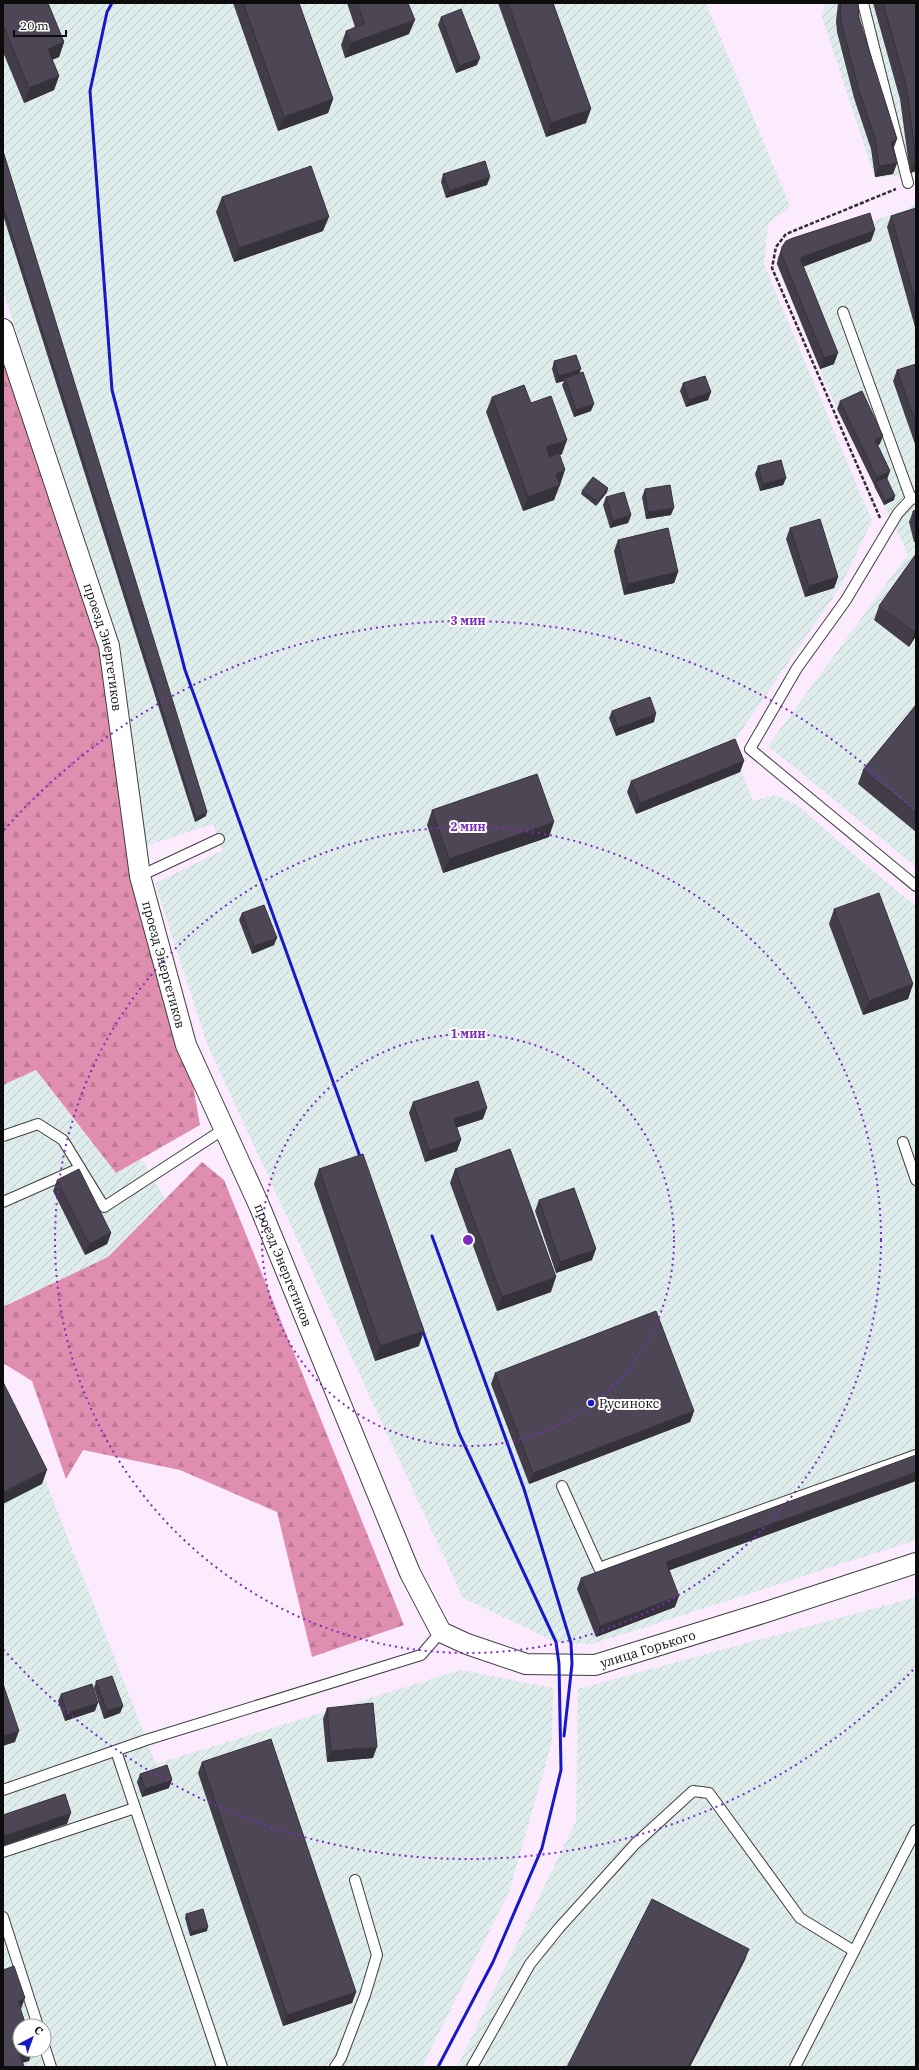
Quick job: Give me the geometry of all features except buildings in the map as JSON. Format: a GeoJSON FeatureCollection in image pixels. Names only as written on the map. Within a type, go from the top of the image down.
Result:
{"type":"FeatureCollection","features":[{"type":"Feature","properties":{"kind":"street","name":"проезд Энергетиков"},"geometry":{"type":"LineString","coordinates":[[3,329],[109,646],[140,876],[186,1045],[259,1205],[410,1573],[441,1632]]}},
{"type":"Feature","properties":{"kind":"street","name":"улица Горького"},"geometry":{"type":"LineString","coordinates":[[441,1632],[467,1644],[526,1664],[595,1665],[766,1612],[916,1563]]}},
{"type":"Feature","properties":{"kind":"lane"},"geometry":{"type":"LineString","coordinates":[[863,3],[908,184]]}},
{"type":"Feature","properties":{"kind":"lane"},"geometry":{"type":"LineString","coordinates":[[843,312],[914,499],[898,513],[846,600],[797,668],[750,749],[916,886]]}},
{"type":"Feature","properties":{"kind":"lane"},"geometry":{"type":"LineString","coordinates":[[140,876],[219,838]]}},
{"type":"Feature","properties":{"kind":"lane"},"geometry":{"type":"LineString","coordinates":[[3,1136],[38,1124],[63,1140],[104,1206],[224,1129]]}},
{"type":"Feature","properties":{"kind":"lane"},"geometry":{"type":"LineString","coordinates":[[903,1142],[916,1180]]}},
{"type":"Feature","properties":{"kind":"lane"},"geometry":{"type":"LineString","coordinates":[[3,1202],[80,1168]]}},
{"type":"Feature","properties":{"kind":"lane"},"geometry":{"type":"LineString","coordinates":[[562,1486],[599,1568],[916,1455]]}},
{"type":"Feature","properties":{"kind":"lane"},"geometry":{"type":"LineString","coordinates":[[3,1790],[116,1751],[421,1655],[441,1632]]}},
{"type":"Feature","properties":{"kind":"lane"},"geometry":{"type":"LineString","coordinates":[[116,1751],[222,2067]]}},
{"type":"Feature","properties":{"kind":"lane"},"geometry":{"type":"LineString","coordinates":[[472,2067],[530,1964],[559,1928],[635,1844],[693,1791],[710,1793],[800,1918],[854,1951]]}},
{"type":"Feature","properties":{"kind":"lane"},"geometry":{"type":"LineString","coordinates":[[3,1852],[135,1808]]}},
{"type":"Feature","properties":{"kind":"lane"},"geometry":{"type":"LineString","coordinates":[[795,2067],[916,1830]]}},
{"type":"Feature","properties":{"kind":"lane"},"geometry":{"type":"LineString","coordinates":[[335,2067],[341,2058],[365,1995],[377,1955],[355,1880]]}},
{"type":"Feature","properties":{"kind":"lane"},"geometry":{"type":"LineString","coordinates":[[3,1917],[35,2018]]}},
{"type":"Feature","properties":{"kind":"path"},"geometry":{"type":"LineString","coordinates":[[886,533],[772,268],[776,247],[786,234],[908,184]]}},
{"type":"Feature","properties":{"kind":"shaded area"},"geometry":{"type":"Polygon","coordinates":[[[3,3],[706,3],[790,206],[768,224],[764,264],[872,521],[842,584],[731,746],[753,801],[775,795],[797,805],[916,906],[916,1540],[593,1644],[556,1642],[463,1598],[207,1044],[155,883],[223,850],[213,824],[145,846],[121,648],[3,291],[3,3]]]}},
{"type":"Feature","properties":{"kind":"shaded area"},"geometry":{"type":"Polygon","coordinates":[[[826,3],[916,3],[916,174],[875,178],[822,17],[826,3]]]}},
{"type":"Feature","properties":{"kind":"shaded area"},"geometry":{"type":"Polygon","coordinates":[[[916,204],[916,867],[768,746],[908,554],[831,396],[776,264],[782,252],[902,211],[916,204]]]}},
{"type":"Feature","properties":{"kind":"shaded area"},"geometry":{"type":"Polygon","coordinates":[[[35,1070],[116,1173],[142,1159],[165,1199],[108,1257],[3,1307],[3,1085],[35,1070]]]}},
{"type":"Feature","properties":{"kind":"shaded area"},"geometry":{"type":"Polygon","coordinates":[[[3,1384],[14,1400],[156,1764],[461,1670],[553,1688],[552,1742],[509,1892],[422,2067],[3,2067],[3,1384]]]}},
{"type":"Feature","properties":{"kind":"shaded area"},"geometry":{"type":"Polygon","coordinates":[[[916,1597],[916,2067],[457,2067],[576,1821],[578,1689],[916,1597]]]}},
{"type":"Feature","properties":{"kind":"green space"},"geometry":{"type":"Polygon","coordinates":[[[3,329],[109,646],[140,876],[186,1045],[200,1125],[116,1173],[36,1070],[3,1085],[3,329]]]}},
{"type":"Feature","properties":{"kind":"green space"},"geometry":{"type":"Polygon","coordinates":[[[202,1162],[224,1180],[404,1625],[312,1657],[277,1512],[180,1470],[83,1450],[66,1479],[32,1381],[3,1363],[3,1307],[108,1257],[202,1162]]]}},
{"type":"Feature","properties":{"kind":"railway"},"geometry":{"type":"LineString","coordinates":[[112,3],[107,12],[90,91],[112,390],[185,670],[363,1165]]}},
{"type":"Feature","properties":{"kind":"railway"},"geometry":{"type":"LineString","coordinates":[[432,1236],[524,1489],[571,1643],[572,1664],[564,1736]]}},
{"type":"Feature","properties":{"kind":"railway"},"geometry":{"type":"LineString","coordinates":[[420,1323],[459,1433],[556,1642],[559,1664],[561,1770],[542,1848],[493,1962],[438,2067]]}},
{"type":"Feature","properties":{"kind":"place","name":"Русинокс"},"geometry":{"type":"Point","coordinates":[591,1403]}}]}
